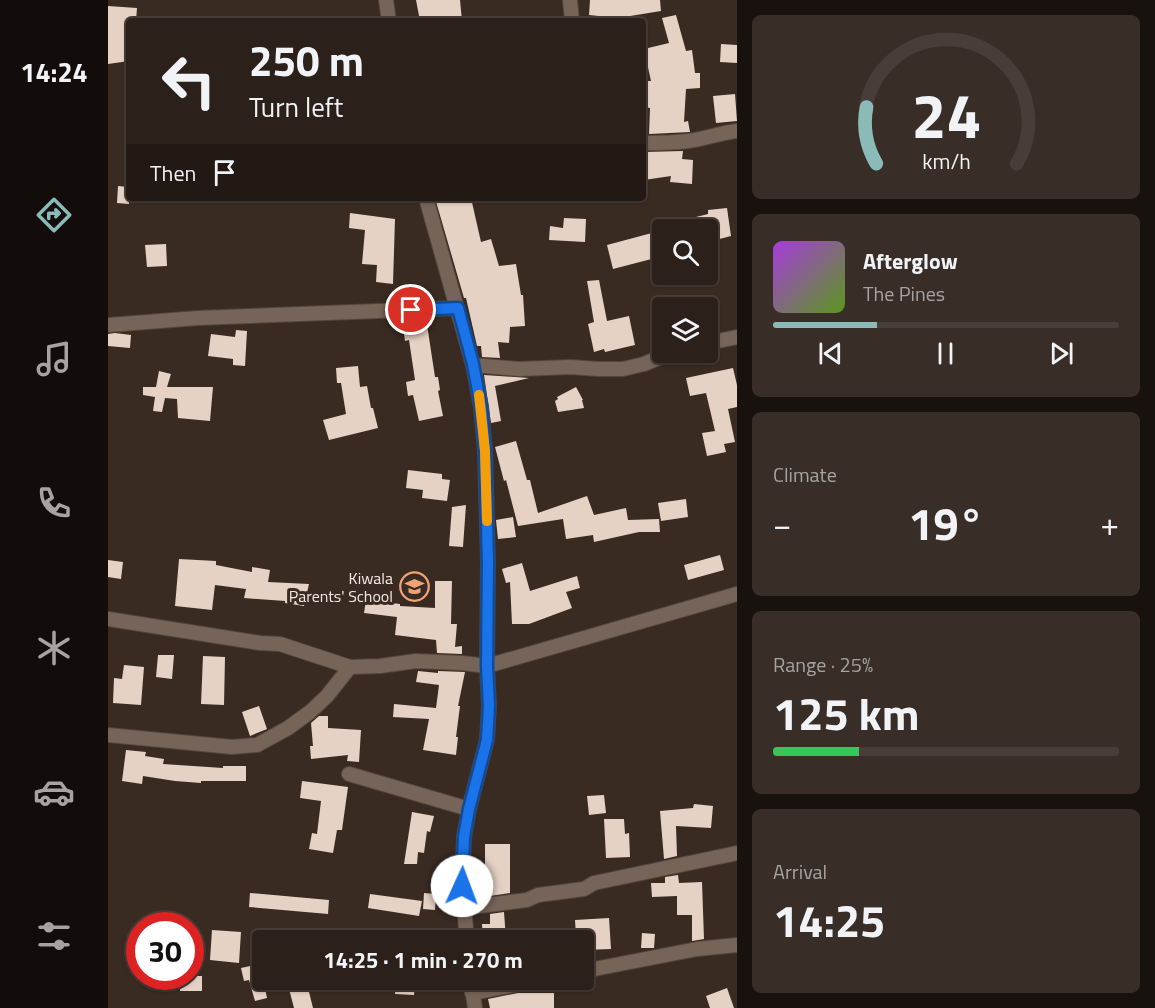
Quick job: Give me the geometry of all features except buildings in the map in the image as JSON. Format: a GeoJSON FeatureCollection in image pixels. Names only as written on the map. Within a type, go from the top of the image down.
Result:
{"type":"FeatureCollection","features":[{"type":"Feature","properties":{"kind":"street"},"geometry":{"type":"LineString","coordinates":[[386,0],[389,18]]}},
{"type":"Feature","properties":{"kind":"street"},"geometry":{"type":"LineString","coordinates":[[570,0],[572,18]]}},
{"type":"Feature","properties":{"kind":"street"},"geometry":{"type":"LineString","coordinates":[[646,142],[690,141],[736,131]]}},
{"type":"Feature","properties":{"kind":"street"},"geometry":{"type":"LineString","coordinates":[[427,201],[473,364],[481,407],[485,451],[489,706],[487,740],[464,837],[462,886],[466,930]]}},
{"type":"Feature","properties":{"kind":"street"},"geometry":{"type":"LineString","coordinates":[[108,325],[198,318],[458,308]]}},
{"type":"Feature","properties":{"kind":"street"},"geometry":{"type":"LineString","coordinates":[[718,342],[736,337]]}},
{"type":"Feature","properties":{"kind":"street"},"geometry":{"type":"LineString","coordinates":[[473,364],[519,369],[571,367],[623,369],[652,361]]}},
{"type":"Feature","properties":{"kind":"street"},"geometry":{"type":"LineString","coordinates":[[108,618],[260,643],[280,644],[350,667],[416,661],[487,666],[736,594]]}},
{"type":"Feature","properties":{"kind":"street"},"geometry":{"type":"LineString","coordinates":[[108,735],[232,747],[257,745],[288,728],[310,712],[327,696],[350,667]]}},
{"type":"Feature","properties":{"kind":"street"},"geometry":{"type":"LineString","coordinates":[[348,774],[469,809]]}},
{"type":"Feature","properties":{"kind":"street"},"geometry":{"type":"LineString","coordinates":[[464,908],[527,900],[538,895],[584,889],[594,883],[736,853]]}},
{"type":"Feature","properties":{"kind":"street"},"geometry":{"type":"LineString","coordinates":[[594,969],[697,949],[736,945]]}},
{"type":"Feature","properties":{"kind":"street"},"geometry":{"type":"LineString","coordinates":[[472,990],[475,1008]]}},
{"type":"Feature","properties":{"kind":"slow traffic"},"geometry":{"type":"LineString","coordinates":[[479,395],[485,451],[487,521]]}},
{"type":"Feature","properties":{"kind":"place","name":"Kiwala Parents' School"},"geometry":{"type":"Point","coordinates":[414,587]}},
{"type":"Feature","properties":{"kind":"route"},"geometry":{"type":"LineString","coordinates":[[411,310],[458,308],[473,364],[481,407],[485,451],[489,706],[487,740],[464,837],[462,886]]}}]}
